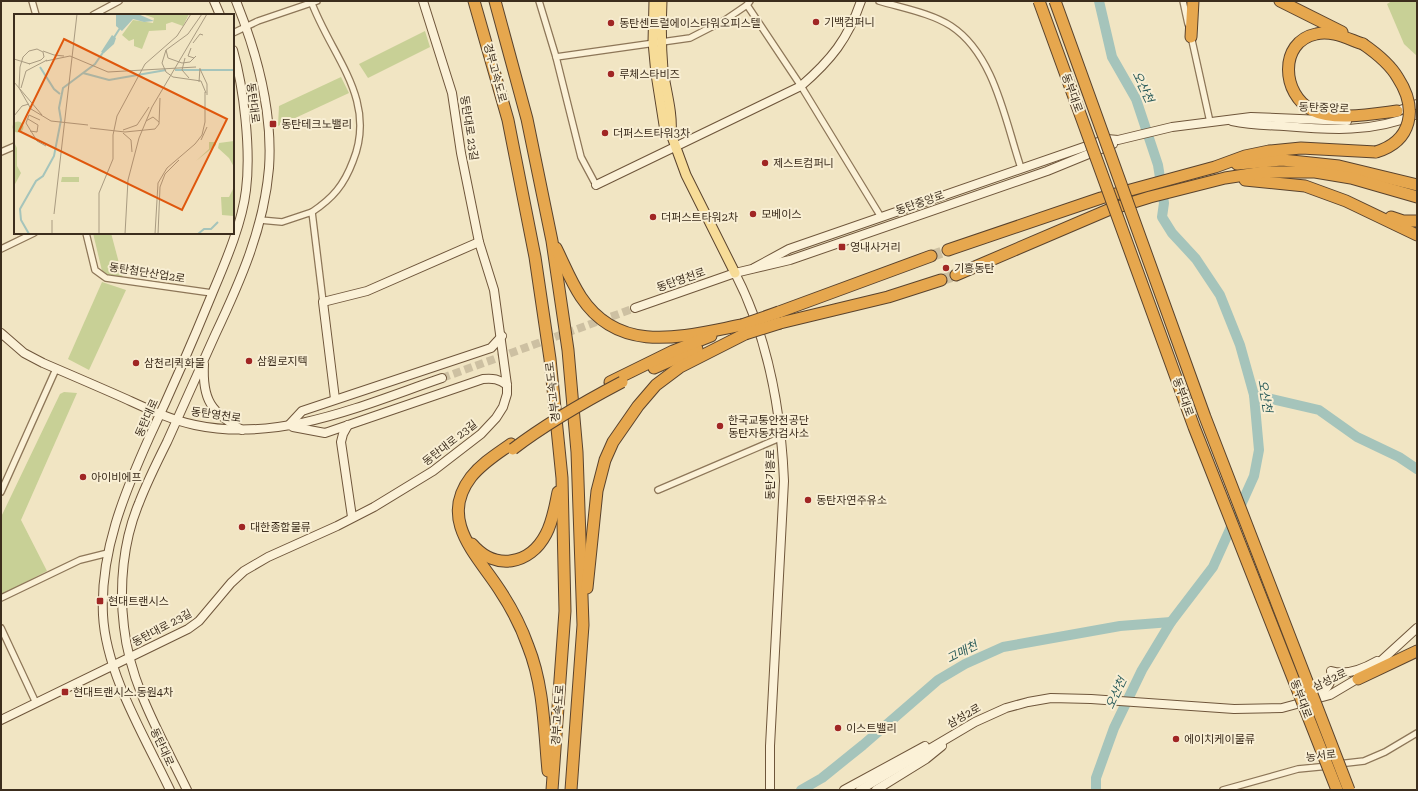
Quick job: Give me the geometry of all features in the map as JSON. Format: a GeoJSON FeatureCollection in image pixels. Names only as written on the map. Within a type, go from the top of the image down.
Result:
{"type":"FeatureCollection","features":[{"type":"Feature","properties":{"kind":"highway","name":"경부고속도로"},"geometry":{"type":"LineString","coordinates":[[474,1],[508,120],[535,257],[550,359],[562,478],[565,620],[551,790]]}},
{"type":"Feature","properties":{"kind":"highway","name":"경부고속도로"},"geometry":{"type":"LineString","coordinates":[[495,1],[527,119],[552,240],[568,350],[577,452],[583,624],[571,790]]}},
{"type":"Feature","properties":{"kind":"highway","name":"동부대로"},"geometry":{"type":"LineString","coordinates":[[1039,1],[1194,427],[1336,790]]}},
{"type":"Feature","properties":{"kind":"highway","name":"동부대로"},"geometry":{"type":"LineString","coordinates":[[1055,1],[1204,417],[1349,790]]}},
{"type":"Feature","properties":{"kind":"highway"},"geometry":{"type":"LineString","coordinates":[[1191,37],[1193,1]]}},
{"type":"Feature","properties":{"kind":"highway"},"geometry":{"type":"LineString","coordinates":[[948,250],[1101,198],[1214,167],[1251,155],[1301,148],[1376,152],[1386,149],[1398,142],[1405,132],[1409,121],[1409,108],[1406,96],[1398,78],[1385,62],[1363,44],[1280,1]]}},
{"type":"Feature","properties":{"kind":"highway"},"geometry":{"type":"LineString","coordinates":[[1363,44],[1335,34],[1316,34],[1307,37],[1295,47],[1288,61],[1287,70],[1291,87],[1302,103],[1312,110],[1327,115],[1361,115],[1397,110]]}},
{"type":"Feature","properties":{"kind":"highway"},"geometry":{"type":"LineString","coordinates":[[1214,167],[1282,160],[1339,166],[1403,181],[1417,186]]}},
{"type":"Feature","properties":{"kind":"highway"},"geometry":{"type":"LineString","coordinates":[[956,274],[1108,210],[1225,178],[1264,172],[1315,172],[1351,178],[1417,197]]}},
{"type":"Feature","properties":{"kind":"highway"},"geometry":{"type":"LineString","coordinates":[[1203,183],[1253,180],[1305,186],[1365,209],[1403,220],[1417,221]]}},
{"type":"Feature","properties":{"kind":"highway"},"geometry":{"type":"LineString","coordinates":[[1365,209],[1417,235]]}},
{"type":"Feature","properties":{"kind":"highway"},"geometry":{"type":"LineString","coordinates":[[552,240],[580,296],[596,316],[612,326],[637,336],[663,338],[743,329]]}},
{"type":"Feature","properties":{"kind":"highway"},"geometry":{"type":"LineString","coordinates":[[562,478],[552,518],[546,534],[536,549],[515,561],[502,562],[479,552],[466,532],[464,518],[470,492],[478,481],[512,447],[575,400],[673,350],[779,317],[931,256]]}},
{"type":"Feature","properties":{"kind":"highway"},"geometry":{"type":"LineString","coordinates":[[779,317],[888,297],[941,280]]}},
{"type":"Feature","properties":{"kind":"highway"},"geometry":{"type":"LineString","coordinates":[[551,790],[542,702],[537,671],[528,646],[503,595],[465,541],[460,528],[460,502],[471,478],[482,466],[578,405],[622,382],[743,329]]}},
{"type":"Feature","properties":{"kind":"highway"},"geometry":{"type":"LineString","coordinates":[[583,624],[597,491],[605,460],[612,442],[638,406],[656,385],[680,367],[743,329]]}},
{"type":"Feature","properties":{"kind":"highway"},"geometry":{"type":"LineString","coordinates":[[1358,679],[1417,651]]}},
{"type":"Feature","properties":{"kind":"main road","name":"동탄기흥로"},"geometry":{"type":"LineString","coordinates":[[654,1],[657,42],[672,122],[671,134],[686,175],[734,273]]}},
{"type":"Feature","properties":{"kind":"main road","name":"동탄기흥로"},"geometry":{"type":"LineString","coordinates":[[657,42],[662,1]]}},
{"type":"Feature","properties":{"kind":"street"},"geometry":{"type":"LineString","coordinates":[[32,1],[36,14]]}},
{"type":"Feature","properties":{"kind":"street"},"geometry":{"type":"LineString","coordinates":[[95,14],[119,1]]}},
{"type":"Feature","properties":{"kind":"street"},"geometry":{"type":"LineString","coordinates":[[214,1],[220,14]]}},
{"type":"Feature","properties":{"kind":"street","name":"동탄대로"},"geometry":{"type":"LineString","coordinates":[[187,790],[141,695],[130,657],[122,608],[126,547],[138,503],[244,270],[260,220],[267,180],[269,141],[263,86],[246,26],[236,1]]}},
{"type":"Feature","properties":{"kind":"street","name":"동탄대로 23길"},"geometry":{"type":"LineString","coordinates":[[1,720],[176,635],[199,621],[231,583],[255,564],[352,517],[402,490],[466,448],[496,418],[507,394],[507,385],[502,336],[494,290],[479,242],[461,153],[452,93],[423,1]]}},
{"type":"Feature","properties":{"kind":"street"},"geometry":{"type":"LineString","coordinates":[[539,1],[556,57],[581,157],[596,185],[676,148],[801,86],[823,67],[841,45],[854,22],[861,1]]}},
{"type":"Feature","properties":{"kind":"street"},"geometry":{"type":"LineString","coordinates":[[879,1],[938,20],[951,26],[968,40],[986,64],[1021,168]]}},
{"type":"Feature","properties":{"kind":"street"},"geometry":{"type":"LineString","coordinates":[[1183,1],[1210,122]]}},
{"type":"Feature","properties":{"kind":"street"},"geometry":{"type":"LineString","coordinates":[[234,32],[246,26],[314,2],[356,93],[361,130],[358,148],[341,184],[329,200],[312,212],[282,222],[260,220]]}},
{"type":"Feature","properties":{"kind":"street"},"geometry":{"type":"LineString","coordinates":[[556,57],[690,38],[705,32],[749,3],[881,217]]}},
{"type":"Feature","properties":{"kind":"street","name":"동탄대로"},"geometry":{"type":"LineString","coordinates":[[234,56],[244,116],[248,170],[246,193],[234,233]]}},
{"type":"Feature","properties":{"kind":"street","name":"동탄중앙로"},"geometry":{"type":"LineString","coordinates":[[734,273],[790,260],[1047,171],[1109,142],[1191,125],[1251,116],[1333,121],[1359,120],[1384,116],[1417,104]]}},
{"type":"Feature","properties":{"kind":"street","name":"동탄중앙로"},"geometry":{"type":"LineString","coordinates":[[1227,120],[1250,126],[1337,130],[1381,126],[1417,114]]}},
{"type":"Feature","properties":{"kind":"street"},"geometry":{"type":"LineString","coordinates":[[754,268],[789,249],[1021,168],[1109,142]]}},
{"type":"Feature","properties":{"kind":"street"},"geometry":{"type":"LineString","coordinates":[[1,152],[14,146]]}},
{"type":"Feature","properties":{"kind":"street"},"geometry":{"type":"LineString","coordinates":[[312,212],[335,399]]}},
{"type":"Feature","properties":{"kind":"street"},"geometry":{"type":"LineString","coordinates":[[1,249],[32,234]]}},
{"type":"Feature","properties":{"kind":"street","name":"동탄첨단산업2로"},"geometry":{"type":"LineString","coordinates":[[86,234],[95,270],[106,278],[212,293]]}},
{"type":"Feature","properties":{"kind":"street","name":"동탄대로"},"geometry":{"type":"LineString","coordinates":[[170,790],[112,666],[103,615],[108,553],[125,492],[189,352],[212,293],[222,272],[234,234]]}},
{"type":"Feature","properties":{"kind":"street"},"geometry":{"type":"LineString","coordinates":[[323,302],[367,291],[479,242]]}},
{"type":"Feature","properties":{"kind":"street","name":"동탄영천로"},"geometry":{"type":"LineString","coordinates":[[635,308],[734,273]]}},
{"type":"Feature","properties":{"kind":"street","name":"동탄기흥로"},"geometry":{"type":"LineString","coordinates":[[734,273],[745,294],[764,348],[782,437],[784,481],[770,746],[770,790]]}},
{"type":"Feature","properties":{"kind":"street","name":"동탄영천로"},"geometry":{"type":"LineString","coordinates":[[1,334],[24,353],[56,369],[160,414],[194,425],[242,430],[289,426],[319,419],[442,378]]}},
{"type":"Feature","properties":{"kind":"street"},"geometry":{"type":"LineString","coordinates":[[341,442],[334,436],[325,433],[289,426],[302,411],[491,348],[502,336]]}},
{"type":"Feature","properties":{"kind":"street"},"geometry":{"type":"LineString","coordinates":[[204,359],[203,382],[212,407],[227,421],[242,430]]}},
{"type":"Feature","properties":{"kind":"street"},"geometry":{"type":"LineString","coordinates":[[1,492],[56,369]]}},
{"type":"Feature","properties":{"kind":"street"},"geometry":{"type":"LineString","coordinates":[[325,433],[483,378],[500,380],[507,385]]}},
{"type":"Feature","properties":{"kind":"street"},"geometry":{"type":"LineString","coordinates":[[348,425],[341,442],[352,517]]}},
{"type":"Feature","properties":{"kind":"street"},"geometry":{"type":"LineString","coordinates":[[658,490],[782,437]]}},
{"type":"Feature","properties":{"kind":"street"},"geometry":{"type":"LineString","coordinates":[[1,598],[80,560],[108,553]]}},
{"type":"Feature","properties":{"kind":"street"},"geometry":{"type":"LineString","coordinates":[[1311,701],[1328,686],[1331,680],[1331,671],[1343,673],[1350,672],[1389,654],[1417,621]]}},
{"type":"Feature","properties":{"kind":"street"},"geometry":{"type":"LineString","coordinates":[[1,628],[36,703]]}},
{"type":"Feature","properties":{"kind":"street","name":"삼성2로"},"geometry":{"type":"LineString","coordinates":[[860,790],[975,722],[1006,708],[1028,702],[1051,698],[1091,699],[1261,709],[1282,708],[1311,701],[1330,695],[1358,679],[1389,654],[1417,628]]}},
{"type":"Feature","properties":{"kind":"street"},"geometry":{"type":"LineString","coordinates":[[844,790],[909,754],[975,722]]}},
{"type":"Feature","properties":{"kind":"street"},"geometry":{"type":"LineString","coordinates":[[876,790],[926,759],[975,722]]}},
{"type":"Feature","properties":{"kind":"street","name":"농서로"},"geometry":{"type":"LineString","coordinates":[[1223,790],[1298,769],[1364,761],[1385,752],[1417,733]]}},
{"type":"Feature","properties":{"kind":"green space"},"geometry":{"type":"Polygon","coordinates":[[[1392,1],[1417,1],[1417,56],[1404,44],[1387,4],[1392,1]]]}},
{"type":"Feature","properties":{"kind":"green space"},"geometry":{"type":"Polygon","coordinates":[[[425,31],[430,47],[368,78],[359,64],[425,31]]]}},
{"type":"Feature","properties":{"kind":"green space"},"geometry":{"type":"Polygon","coordinates":[[[341,77],[349,93],[278,126],[279,106],[341,77]]]}},
{"type":"Feature","properties":{"kind":"green space"},"geometry":{"type":"Polygon","coordinates":[[[93,234],[111,234],[123,278],[113,278],[102,271],[93,234]]]}},
{"type":"Feature","properties":{"kind":"green space"},"geometry":{"type":"Polygon","coordinates":[[[102,282],[126,290],[89,370],[68,359],[102,282]]]}},
{"type":"Feature","properties":{"kind":"green space"},"geometry":{"type":"Polygon","coordinates":[[[64,392],[77,393],[21,520],[47,571],[1,595],[1,517],[60,394],[64,392]]]}},
{"type":"Feature","properties":{"kind":"waterway","name":"오산천"},"geometry":{"type":"LineString","coordinates":[[1096,790],[1096,778],[1114,728],[1142,670],[1171,622],[1213,567],[1254,476],[1259,450],[1254,395],[1240,345],[1220,295],[1196,259],[1172,233],[1162,217],[1164,203],[1158,165],[1136,99],[1112,57],[1099,1]]}},
{"type":"Feature","properties":{"kind":"waterway"},"geometry":{"type":"LineString","coordinates":[[1254,395],[1319,410],[1357,437],[1399,457],[1417,469]]}},
{"type":"Feature","properties":{"kind":"waterway","name":"고매천"},"geometry":{"type":"LineString","coordinates":[[801,790],[822,778],[863,745],[938,680],[965,664],[1003,647],[1120,626],[1171,622]]}},
{"type":"Feature","properties":{"kind":"tunnel"},"geometry":{"type":"LineString","coordinates":[[931,256],[948,250]]}},
{"type":"Feature","properties":{"kind":"tunnel"},"geometry":{"type":"LineString","coordinates":[[941,280],[956,275]]}},
{"type":"Feature","properties":{"kind":"tunnel"},"geometry":{"type":"LineString","coordinates":[[442,378],[635,308]]}},
{"type":"Feature","properties":{"kind":"place","name":"기백컴퍼니"},"geometry":{"type":"Point","coordinates":[816,22]}},
{"type":"Feature","properties":{"kind":"place","name":"동탄센트럴에이스타워오피스텔"},"geometry":{"type":"Point","coordinates":[611,23]}},
{"type":"Feature","properties":{"kind":"place","name":"루체스타비즈"},"geometry":{"type":"Point","coordinates":[611,74]}},
{"type":"Feature","properties":{"kind":"place","name":"동탄테크노밸리"},"geometry":{"type":"Point","coordinates":[273,124]}},
{"type":"Feature","properties":{"kind":"place","name":"더퍼스트타워3차"},"geometry":{"type":"Point","coordinates":[605,133]}},
{"type":"Feature","properties":{"kind":"place","name":"제스트컴퍼니"},"geometry":{"type":"Point","coordinates":[765,163]}},
{"type":"Feature","properties":{"kind":"place","name":"모베이스"},"geometry":{"type":"Point","coordinates":[753,214]}},
{"type":"Feature","properties":{"kind":"place","name":"더퍼스트타워2차"},"geometry":{"type":"Point","coordinates":[653,217]}},
{"type":"Feature","properties":{"kind":"place","name":"영내사거리"},"geometry":{"type":"Point","coordinates":[842,247]}},
{"type":"Feature","properties":{"kind":"place","name":"기흥동탄"},"geometry":{"type":"Point","coordinates":[946,268]}},
{"type":"Feature","properties":{"kind":"place","name":"삼원로지텍"},"geometry":{"type":"Point","coordinates":[249,361]}},
{"type":"Feature","properties":{"kind":"place","name":"삼천리퀵화물"},"geometry":{"type":"Point","coordinates":[136,363]}},
{"type":"Feature","properties":{"kind":"place","name":"한국교통안전공단 동탄자동차검사소"},"geometry":{"type":"Point","coordinates":[720,426]}},
{"type":"Feature","properties":{"kind":"place","name":"아이비에프"},"geometry":{"type":"Point","coordinates":[83,477]}},
{"type":"Feature","properties":{"kind":"place","name":"동탄자연주유소"},"geometry":{"type":"Point","coordinates":[808,500]}},
{"type":"Feature","properties":{"kind":"place","name":"대한종합물류"},"geometry":{"type":"Point","coordinates":[242,527]}},
{"type":"Feature","properties":{"kind":"place","name":"현대트랜시스"},"geometry":{"type":"Point","coordinates":[100,601]}},
{"type":"Feature","properties":{"kind":"place","name":"현대트랜시스.동원4차"},"geometry":{"type":"Point","coordinates":[65,692]}},
{"type":"Feature","properties":{"kind":"place","name":"이스트밸리"},"geometry":{"type":"Point","coordinates":[838,728]}},
{"type":"Feature","properties":{"kind":"place","name":"에이치케이물류"},"geometry":{"type":"Point","coordinates":[1176,739]}}]}
